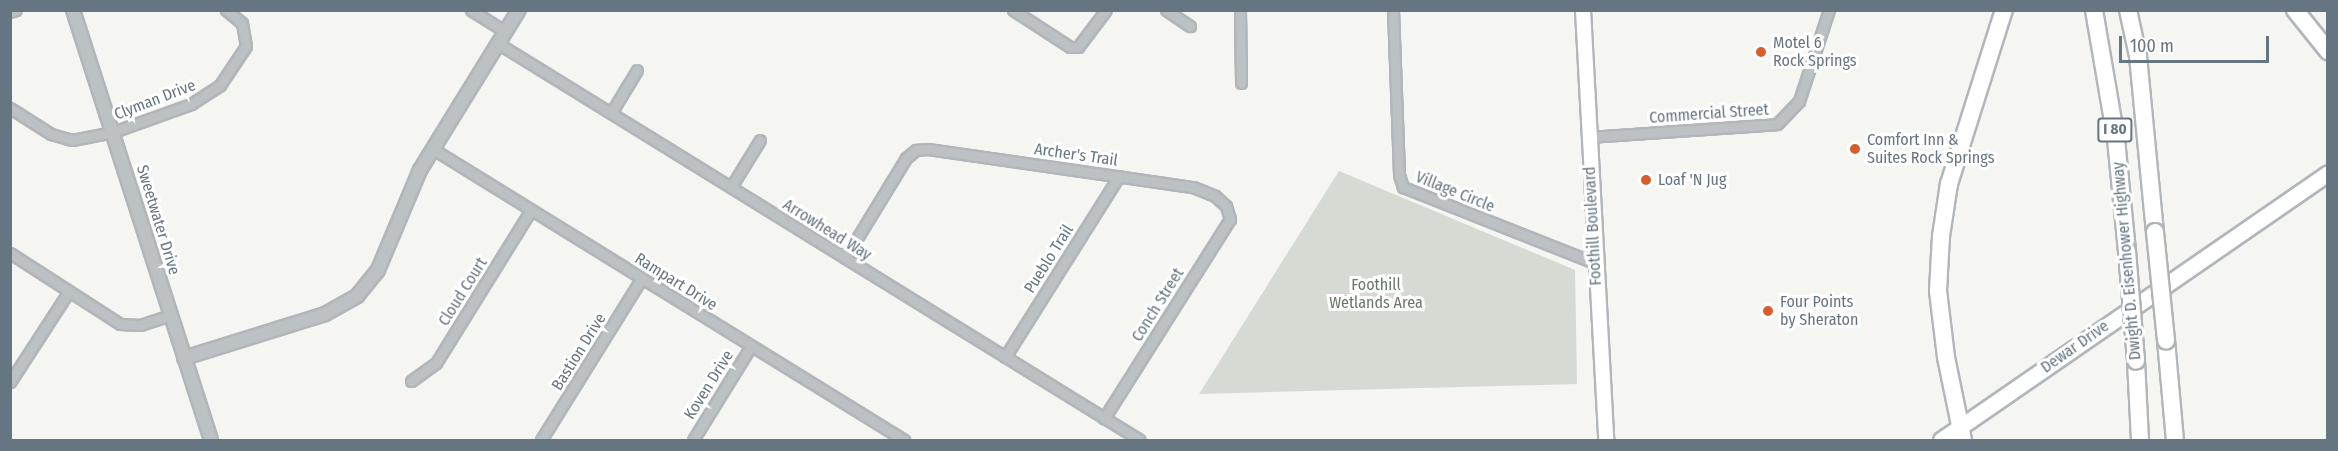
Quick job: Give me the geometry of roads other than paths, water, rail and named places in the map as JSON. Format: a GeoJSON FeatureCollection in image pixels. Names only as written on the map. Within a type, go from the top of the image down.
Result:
{"type":"FeatureCollection","features":[{"type":"Feature","properties":{"kind":"highway"},"geometry":{"type":"LineString","coordinates":[[1961,434],[1938,291],[1941,237],[1949,184],[2004,10]]}},
{"type":"Feature","properties":{"kind":"highway","name":"Dwight D. Eisenhower Highway"},"geometry":{"type":"LineString","coordinates":[[2094,10],[2116,139],[2136,361],[2140,441]]}},
{"type":"Feature","properties":{"kind":"highway","name":"Dwight D. Eisenhower Highway"},"geometry":{"type":"LineString","coordinates":[[2128,10],[2138,56],[2175,441]]}},
{"type":"Feature","properties":{"kind":"highway"},"geometry":{"type":"LineString","coordinates":[[2295,10],[2328,51]]}},
{"type":"Feature","properties":{"kind":"main road","name":"Foothill Boulevard"},"geometry":{"type":"LineString","coordinates":[[1583,10],[1606,441]]}},
{"type":"Feature","properties":{"kind":"main road","name":"Dewar Drive"},"geometry":{"type":"LineString","coordinates":[[1941,441],[1961,434],[2328,173]]}},
{"type":"Feature","properties":{"kind":"street"},"geometry":{"type":"LineString","coordinates":[[10,12],[16,10]]}},
{"type":"Feature","properties":{"kind":"street","name":"Sweetwater Drive"},"geometry":{"type":"LineString","coordinates":[[73,10],[211,441]]}},
{"type":"Feature","properties":{"kind":"street","name":"Clyman Drive"},"geometry":{"type":"LineString","coordinates":[[10,108],[61,139],[86,139],[113,132],[191,104],[220,85],[246,46],[242,23],[226,10]]}},
{"type":"Feature","properties":{"kind":"street"},"geometry":{"type":"LineString","coordinates":[[471,10],[506,32]]}},
{"type":"Feature","properties":{"kind":"street"},"geometry":{"type":"LineString","coordinates":[[184,358],[325,314],[357,296],[378,270],[411,189],[433,149],[519,10]]}},
{"type":"Feature","properties":{"kind":"street"},"geometry":{"type":"LineString","coordinates":[[1013,10],[1070,46],[1078,48],[1106,10]]}},
{"type":"Feature","properties":{"kind":"street"},"geometry":{"type":"LineString","coordinates":[[1166,10],[1190,26]]}},
{"type":"Feature","properties":{"kind":"street"},"geometry":{"type":"LineString","coordinates":[[1240,10],[1241,83]]}},
{"type":"Feature","properties":{"kind":"street","name":"Village Circle"},"geometry":{"type":"LineString","coordinates":[[1393,10],[1399,175],[1404,187],[1595,263]]}},
{"type":"Feature","properties":{"kind":"street","name":"Commercial Street"},"geometry":{"type":"LineString","coordinates":[[1588,137],[1777,124],[1799,101],[1829,10]]}},
{"type":"Feature","properties":{"kind":"street","name":"Arrowhead Way"},"geometry":{"type":"LineString","coordinates":[[499,44],[1140,441]]}},
{"type":"Feature","properties":{"kind":"street"},"geometry":{"type":"LineString","coordinates":[[611,113],[637,70]]}},
{"type":"Feature","properties":{"kind":"street"},"geometry":{"type":"LineString","coordinates":[[731,188],[760,140]]}},
{"type":"Feature","properties":{"kind":"street","name":"Rampart Drive"},"geometry":{"type":"LineString","coordinates":[[433,149],[904,441]]}},
{"type":"Feature","properties":{"kind":"street","name":"Archer's Trail"},"geometry":{"type":"LineString","coordinates":[[845,258],[906,158],[915,150],[928,149],[1193,187],[1215,196],[1226,206]]}},
{"type":"Feature","properties":{"kind":"street","name":"Pueblo Trail"},"geometry":{"type":"LineString","coordinates":[[1005,357],[1119,176]]}},
{"type":"Feature","properties":{"kind":"street","name":"Conch Street"},"geometry":{"type":"LineString","coordinates":[[1104,418],[1230,219],[1226,206]]}},
{"type":"Feature","properties":{"kind":"street","name":"Cloud Court"},"geometry":{"type":"LineString","coordinates":[[411,381],[436,363],[531,210]]}},
{"type":"Feature","properties":{"kind":"street"},"geometry":{"type":"LineString","coordinates":[[10,253],[131,327],[170,315]]}},
{"type":"Feature","properties":{"kind":"street","name":"Bastion Drive"},"geometry":{"type":"LineString","coordinates":[[541,441],[642,278]]}},
{"type":"Feature","properties":{"kind":"street"},"geometry":{"type":"LineString","coordinates":[[10,382],[69,291]]}},
{"type":"Feature","properties":{"kind":"street","name":"Koven Drive"},"geometry":{"type":"LineString","coordinates":[[693,441],[751,346]]}},
{"type":"Feature","properties":{"kind":"place","name":"Motel 6 Rock Springs"},"geometry":{"type":"Point","coordinates":[1761,52]}},
{"type":"Feature","properties":{"kind":"place","name":"Comfort Inn & Suites Rock Springs"},"geometry":{"type":"Point","coordinates":[1855,149]}},
{"type":"Feature","properties":{"kind":"place","name":"Loaf 'N Jug"},"geometry":{"type":"Point","coordinates":[1646,180]}},
{"type":"Feature","properties":{"kind":"place","name":"Four Points by Sheraton"},"geometry":{"type":"Point","coordinates":[1768,311]}},
{"type":"Feature","properties":{"kind":"park label","name":"Foothill Wetlands Area"},"geometry":{"type":"Point","coordinates":[1376,294]}}]}
